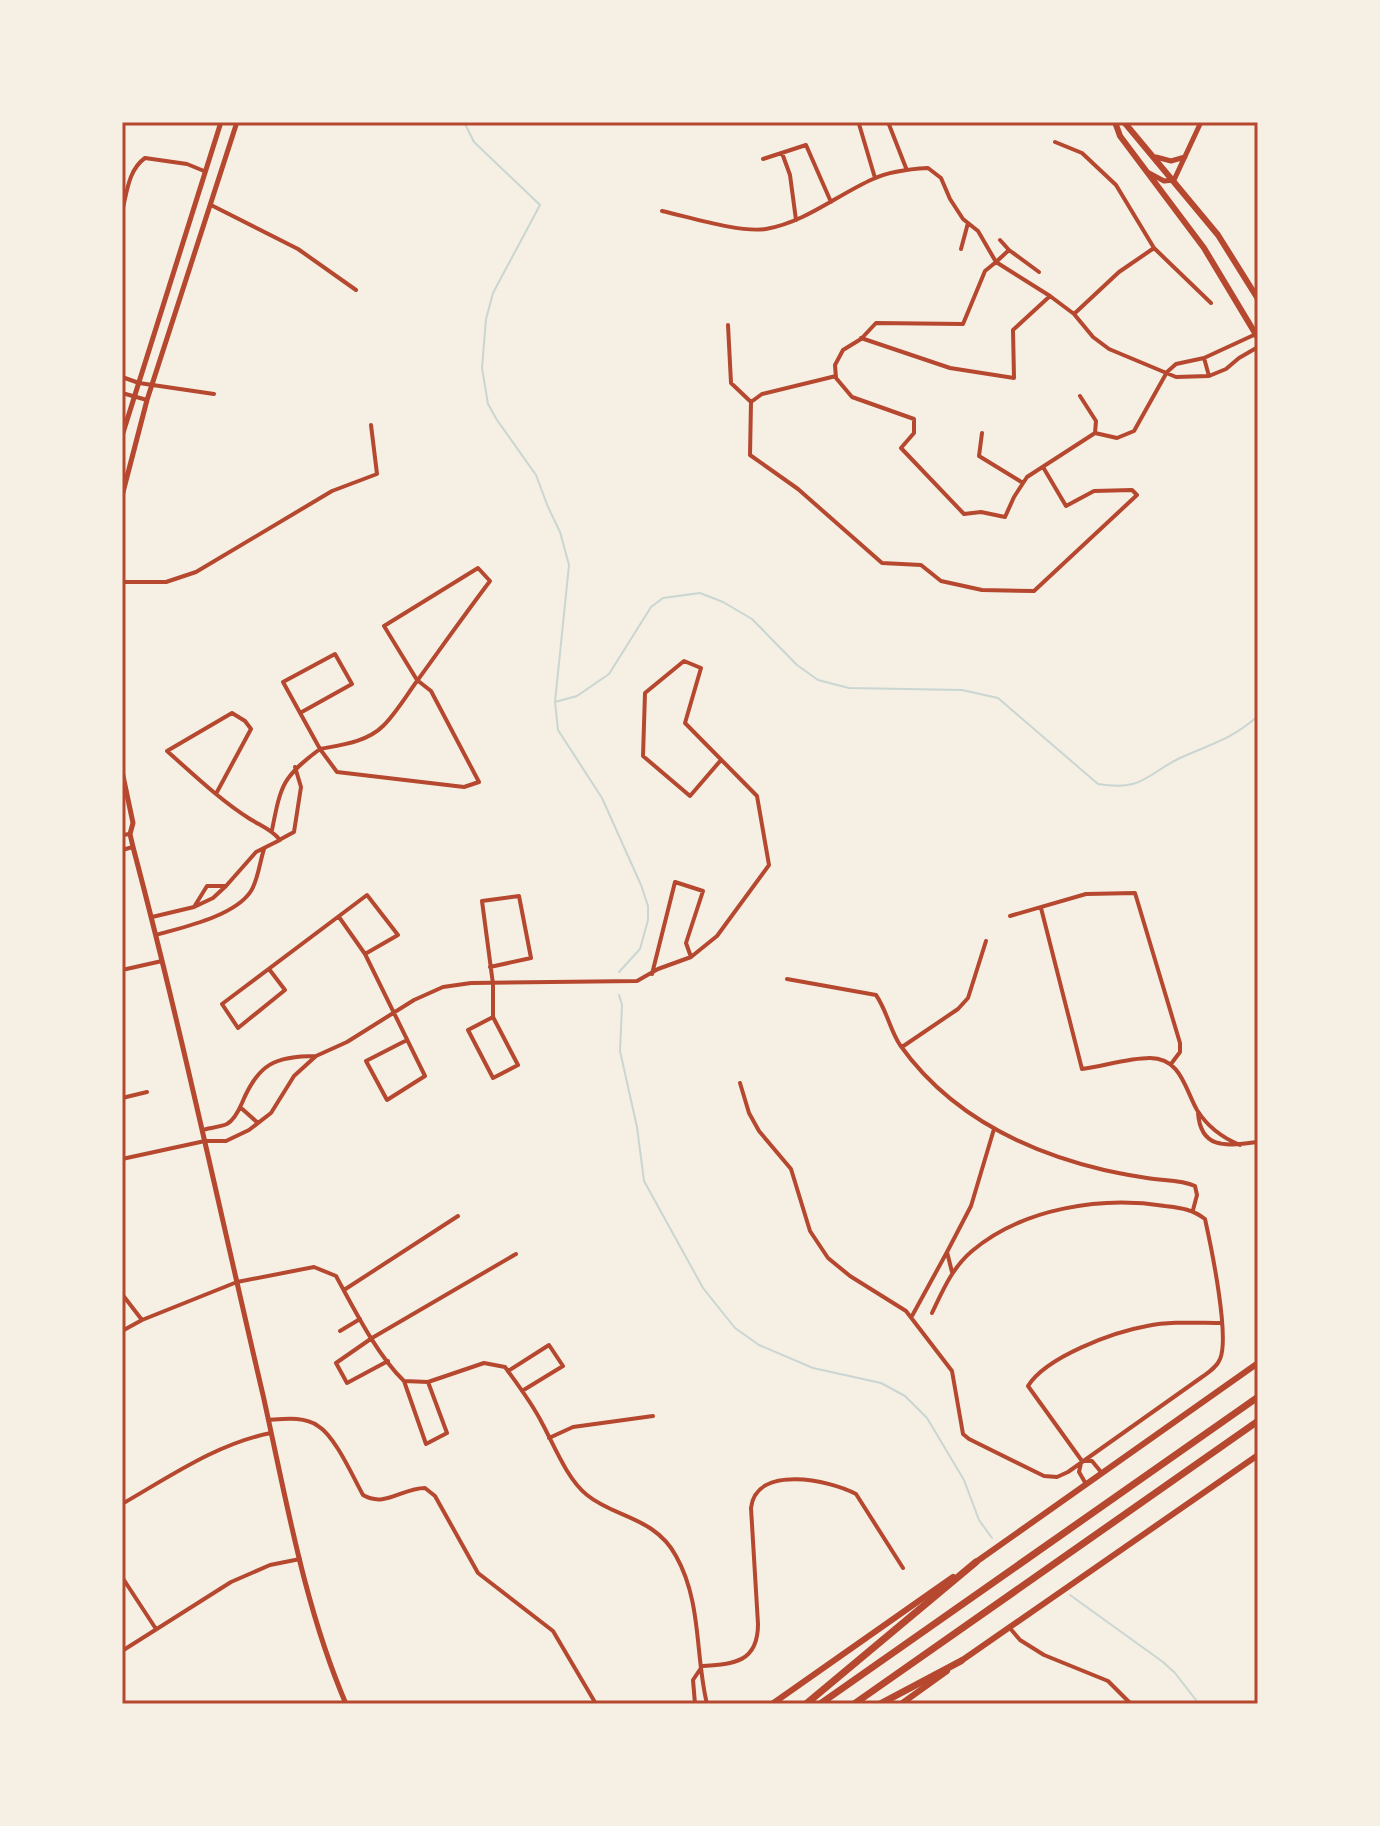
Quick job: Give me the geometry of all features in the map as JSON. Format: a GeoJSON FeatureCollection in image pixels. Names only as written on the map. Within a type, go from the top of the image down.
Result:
{"type":"FeatureCollection","features":[{"type":"Feature","properties":{"kind":"highway"},"geometry":{"type":"LineString","coordinates":[[820,1704],[1258,1397]]}},
{"type":"Feature","properties":{"kind":"highway"},"geometry":{"type":"LineString","coordinates":[[854,1704],[1258,1421]]}},
{"type":"Feature","properties":{"kind":"highway"},"geometry":{"type":"LineString","coordinates":[[806,1704],[976,1562]]}},
{"type":"Feature","properties":{"kind":"highway"},"geometry":{"type":"LineString","coordinates":[[880,1704],[961,1661]]}},
{"type":"Feature","properties":{"kind":"main road"},"geometry":{"type":"LineString","coordinates":[[1115,122],[1120,136],[1204,248],[1257,335]]}},
{"type":"Feature","properties":{"kind":"main road"},"geometry":{"type":"LineString","coordinates":[[1124,122],[1218,235],[1258,299]]}},
{"type":"Feature","properties":{"kind":"main road"},"geometry":{"type":"LineString","coordinates":[[772,1704],[1258,1363]]}},
{"type":"Feature","properties":{"kind":"main road"},"geometry":{"type":"LineString","coordinates":[[901,1704],[1258,1455]]}},
{"type":"Feature","properties":{"kind":"street"},"geometry":{"type":"LineString","coordinates":[[122,436],[221,122]]}},
{"type":"Feature","properties":{"kind":"street"},"geometry":{"type":"LineString","coordinates":[[122,496],[147,400],[237,122]]}},
{"type":"Feature","properties":{"kind":"street"},"geometry":{"type":"LineString","coordinates":[[863,122],[859,124],[875,178]]}},
{"type":"Feature","properties":{"kind":"street"},"geometry":{"type":"LineString","coordinates":[[888,122],[907,169]]}},
{"type":"Feature","properties":{"kind":"street"},"geometry":{"type":"LineString","coordinates":[[1149,173],[1164,181],[1174,180],[1201,122]]}},
{"type":"Feature","properties":{"kind":"street"},"geometry":{"type":"LineString","coordinates":[[1055,142],[1082,153],[1116,185],[1154,248],[1211,303]]}},
{"type":"Feature","properties":{"kind":"street"},"geometry":{"type":"LineString","coordinates":[[763,159],[806,145],[831,202]]}},
{"type":"Feature","properties":{"kind":"street"},"geometry":{"type":"LineString","coordinates":[[782,153],[790,175],[796,220]]}},
{"type":"Feature","properties":{"kind":"street"},"geometry":{"type":"LineString","coordinates":[[1156,157],[1171,161],[1186,157]]}},
{"type":"Feature","properties":{"kind":"street"},"geometry":{"type":"LineString","coordinates":[[122,212],[132,171],[145,158],[187,164],[204,171]]}},
{"type":"Feature","properties":{"kind":"street"},"geometry":{"type":"LineString","coordinates":[[662,211],[763,229],[796,220],[875,178],[907,169],[928,168],[941,178],[950,199],[978,231],[996,262],[1074,314],[1093,337],[1109,349],[1176,377],[1209,376],[1226,369],[1258,347]]}},
{"type":"Feature","properties":{"kind":"street"},"geometry":{"type":"LineString","coordinates":[[211,205],[298,249],[356,290]]}},
{"type":"Feature","properties":{"kind":"street"},"geometry":{"type":"LineString","coordinates":[[961,249],[968,223]]}},
{"type":"Feature","properties":{"kind":"street"},"geometry":{"type":"LineString","coordinates":[[1000,240],[1039,272]]}},
{"type":"Feature","properties":{"kind":"street"},"geometry":{"type":"LineString","coordinates":[[1074,314],[1119,272],[1154,248]]}},
{"type":"Feature","properties":{"kind":"street"},"geometry":{"type":"LineString","coordinates":[[1009,250],[985,271],[963,324],[876,323],[843,350],[835,365],[836,376],[852,397],[914,419],[914,433],[901,448],[964,514],[981,512],[1005,517],[1023,483],[1043,467],[1095,433],[1117,438],[1134,431],[1167,372],[1176,364],[1204,358],[1257,335]]}},
{"type":"Feature","properties":{"kind":"street"},"geometry":{"type":"LineString","coordinates":[[861,338],[950,368],[1014,378],[1013,330],[1050,296]]}},
{"type":"Feature","properties":{"kind":"street"},"geometry":{"type":"LineString","coordinates":[[728,325],[731,383],[751,402],[750,455],[798,489],[882,563],[921,565],[941,581],[982,590],[1034,591],[1137,495],[1132,490],[1094,491],[1066,506],[1043,467]]}},
{"type":"Feature","properties":{"kind":"street"},"geometry":{"type":"LineString","coordinates":[[1204,358],[1209,376]]}},
{"type":"Feature","properties":{"kind":"street"},"geometry":{"type":"LineString","coordinates":[[751,402],[762,394],[836,376]]}},
{"type":"Feature","properties":{"kind":"street"},"geometry":{"type":"LineString","coordinates":[[122,377],[139,383],[214,394]]}},
{"type":"Feature","properties":{"kind":"street"},"geometry":{"type":"LineString","coordinates":[[122,393],[147,400]]}},
{"type":"Feature","properties":{"kind":"street"},"geometry":{"type":"LineString","coordinates":[[1080,396],[1096,421],[1095,433]]}},
{"type":"Feature","properties":{"kind":"street"},"geometry":{"type":"LineString","coordinates":[[122,582],[166,582],[196,572],[332,491],[377,474],[371,425]]}},
{"type":"Feature","properties":{"kind":"street"},"geometry":{"type":"LineString","coordinates":[[982,433],[979,456],[1023,483]]}},
{"type":"Feature","properties":{"kind":"street"},"geometry":{"type":"LineString","coordinates":[[272,830],[281,786],[295,767],[320,749],[350,744],[382,727],[417,680],[490,581],[478,568],[384,626],[417,680],[431,691],[479,782],[464,787],[337,772],[320,749],[300,713],[283,682],[335,654],[352,684],[300,713]]}},
{"type":"Feature","properties":{"kind":"street"},"geometry":{"type":"LineString","coordinates":[[122,1159],[205,1141],[226,1141],[249,1130],[271,1113],[294,1076],[316,1056],[347,1042],[392,1012],[443,987],[637,981],[691,957],[717,936],[769,865],[757,796],[685,723],[701,668],[684,661],[645,693],[643,756],[690,796],[721,760]]}},
{"type":"Feature","properties":{"kind":"street"},"geometry":{"type":"LineString","coordinates":[[217,792],[251,729],[232,713],[167,751],[217,792],[250,819],[272,830],[280,840]]}},
{"type":"Feature","properties":{"kind":"street"},"geometry":{"type":"LineString","coordinates":[[152,917],[194,907],[213,898],[256,852],[294,832],[301,787],[295,767]]}},
{"type":"Feature","properties":{"kind":"street"},"geometry":{"type":"LineString","coordinates":[[122,771],[133,823],[130,834],[205,1141],[301,1559],[327,1654],[346,1704]]}},
{"type":"Feature","properties":{"kind":"street"},"geometry":{"type":"LineString","coordinates":[[122,827],[130,834]]}},
{"type":"Feature","properties":{"kind":"street"},"geometry":{"type":"LineString","coordinates":[[122,835],[130,834]]}},
{"type":"Feature","properties":{"kind":"street"},"geometry":{"type":"LineString","coordinates":[[156,935],[207,919],[239,904],[252,889],[264,846]]}},
{"type":"Feature","properties":{"kind":"street"},"geometry":{"type":"LineString","coordinates":[[122,850],[133,847]]}},
{"type":"Feature","properties":{"kind":"street"},"geometry":{"type":"LineString","coordinates":[[652,974],[675,882],[703,891],[686,943],[691,957]]}},
{"type":"Feature","properties":{"kind":"street"},"geometry":{"type":"LineString","coordinates":[[194,907],[207,886],[226,886]]}},
{"type":"Feature","properties":{"kind":"street"},"geometry":{"type":"LineString","coordinates":[[1010,916],[1086,894],[1135,893],[1180,1043],[1180,1052],[1170,1065]]}},
{"type":"Feature","properties":{"kind":"street"},"geometry":{"type":"LineString","coordinates":[[269,969],[285,990],[238,1028],[222,1004],[367,895],[398,935],[365,954]]}},
{"type":"Feature","properties":{"kind":"street"},"geometry":{"type":"LineString","coordinates":[[490,967],[531,958],[519,896],[482,901],[490,967],[493,984],[493,1017],[518,1065],[493,1078],[468,1030],[493,1017]]}},
{"type":"Feature","properties":{"kind":"street"},"geometry":{"type":"LineString","coordinates":[[1041,908],[1082,1069],[1152,1058],[1170,1065],[1183,1076],[1198,1111],[1199,1126],[1208,1138],[1223,1146],[1258,1142]]}},
{"type":"Feature","properties":{"kind":"street"},"geometry":{"type":"LineString","coordinates":[[339,917],[365,954],[425,1076],[387,1100],[366,1061],[407,1040]]}},
{"type":"Feature","properties":{"kind":"street"},"geometry":{"type":"LineString","coordinates":[[902,1047],[958,1009],[968,998],[986,941]]}},
{"type":"Feature","properties":{"kind":"street"},"geometry":{"type":"LineString","coordinates":[[122,970],[162,961]]}},
{"type":"Feature","properties":{"kind":"street"},"geometry":{"type":"LineString","coordinates":[[787,979],[876,995],[902,1047],[938,1090],[994,1129],[1032,1149],[1103,1170],[1186,1182],[1195,1186],[1197,1195],[1193,1210]]}},
{"type":"Feature","properties":{"kind":"street"},"geometry":{"type":"LineString","coordinates":[[202,1130],[228,1124],[257,1073],[274,1061],[294,1056],[316,1056]]}},
{"type":"Feature","properties":{"kind":"street"},"geometry":{"type":"LineString","coordinates":[[740,1083],[749,1113],[759,1131],[791,1169],[810,1231],[828,1258],[912,1316],[952,1371],[961,1427],[969,1439],[1044,1476],[1057,1477],[1217,1365],[1223,1350],[1222,1323],[1205,1219],[1193,1210],[1138,1201],[1100,1203],[1049,1214],[996,1233],[952,1272],[932,1313]]}},
{"type":"Feature","properties":{"kind":"street"},"geometry":{"type":"LineString","coordinates":[[122,1098],[147,1092]]}},
{"type":"Feature","properties":{"kind":"street"},"geometry":{"type":"LineString","coordinates":[[240,1107],[258,1123]]}},
{"type":"Feature","properties":{"kind":"street"},"geometry":{"type":"LineString","coordinates":[[1198,1111],[1222,1137],[1240,1145]]}},
{"type":"Feature","properties":{"kind":"street"},"geometry":{"type":"LineString","coordinates":[[912,1316],[971,1206],[994,1129]]}},
{"type":"Feature","properties":{"kind":"street"},"geometry":{"type":"LineString","coordinates":[[344,1290],[458,1216]]}},
{"type":"Feature","properties":{"kind":"street"},"geometry":{"type":"LineString","coordinates":[[947,1252],[952,1272]]}},
{"type":"Feature","properties":{"kind":"street"},"geometry":{"type":"LineString","coordinates":[[388,1361],[347,1383],[336,1363],[372,1338],[516,1254]]}},
{"type":"Feature","properties":{"kind":"street"},"geometry":{"type":"LineString","coordinates":[[122,1331],[237,1282],[314,1267],[336,1276],[372,1338],[404,1381],[426,1444],[447,1433],[428,1382]]}},
{"type":"Feature","properties":{"kind":"street"},"geometry":{"type":"LineString","coordinates":[[122,1294],[142,1320]]}},
{"type":"Feature","properties":{"kind":"street"},"geometry":{"type":"LineString","coordinates":[[340,1331],[360,1319]]}},
{"type":"Feature","properties":{"kind":"street"},"geometry":{"type":"LineString","coordinates":[[1082,1461],[1028,1386],[1036,1373],[1082,1348],[1146,1326],[1222,1323]]}},
{"type":"Feature","properties":{"kind":"street"},"geometry":{"type":"LineString","coordinates":[[508,1371],[549,1345],[563,1366],[522,1391]]}},
{"type":"Feature","properties":{"kind":"street"},"geometry":{"type":"LineString","coordinates":[[404,1381],[428,1382],[484,1363],[505,1367],[556,1453],[586,1495],[632,1517],[659,1535],[676,1555],[691,1593],[707,1704]]}},
{"type":"Feature","properties":{"kind":"street"},"geometry":{"type":"LineString","coordinates":[[549,1438],[573,1427],[653,1416]]}},
{"type":"Feature","properties":{"kind":"street"},"geometry":{"type":"LineString","coordinates":[[268,1420],[292,1419],[320,1426],[363,1495],[371,1500],[382,1501],[414,1488],[425,1488],[435,1496],[478,1573],[553,1631],[596,1704]]}},
{"type":"Feature","properties":{"kind":"street"},"geometry":{"type":"LineString","coordinates":[[122,1504],[247,1437],[271,1433]]}},
{"type":"Feature","properties":{"kind":"street"},"geometry":{"type":"LineString","coordinates":[[1082,1461],[1092,1461],[1103,1474]]}},
{"type":"Feature","properties":{"kind":"street"},"geometry":{"type":"LineString","coordinates":[[1082,1461],[1079,1472],[1087,1485]]}},
{"type":"Feature","properties":{"kind":"street"},"geometry":{"type":"LineString","coordinates":[[702,1666],[744,1659],[757,1640],[751,1508],[753,1496],[759,1489],[798,1478],[856,1494],[903,1568]]}},
{"type":"Feature","properties":{"kind":"street"},"geometry":{"type":"LineString","coordinates":[[122,1651],[231,1582],[270,1565],[301,1559]]}},
{"type":"Feature","properties":{"kind":"street"},"geometry":{"type":"LineString","coordinates":[[122,1577],[156,1629]]}},
{"type":"Feature","properties":{"kind":"street"},"geometry":{"type":"LineString","coordinates":[[1009,1627],[1020,1640],[1044,1655],[1108,1681],[1131,1704]]}},
{"type":"Feature","properties":{"kind":"street"},"geometry":{"type":"LineString","coordinates":[[695,1704],[693,1680],[702,1666]]}},
{"type":"Feature","properties":{"kind":"waterway"},"geometry":{"type":"LineString","coordinates":[[464,122],[474,142],[540,205],[493,293],[486,319],[482,368],[488,404],[536,475],[560,532],[569,565],[555,702],[558,730],[602,798],[648,906],[648,920],[640,949],[619,972]]}},
{"type":"Feature","properties":{"kind":"waterway"},"geometry":{"type":"LineString","coordinates":[[555,702],[577,696],[609,674],[651,607],[663,598],[700,593],[752,619],[797,665],[818,680],[849,688],[962,690],[998,698],[1098,784],[1125,785],[1143,780],[1180,758],[1229,736],[1258,716]]}},
{"type":"Feature","properties":{"kind":"waterway"},"geometry":{"type":"LineString","coordinates":[[619,995],[622,1005],[620,1051],[637,1127],[644,1181],[703,1288],[735,1328],[759,1345],[813,1368],[881,1383],[905,1396],[927,1418],[964,1480],[979,1520],[992,1538]]}},
{"type":"Feature","properties":{"kind":"waterway"},"geometry":{"type":"LineString","coordinates":[[1070,1595],[1163,1662],[1199,1704]]}}]}
